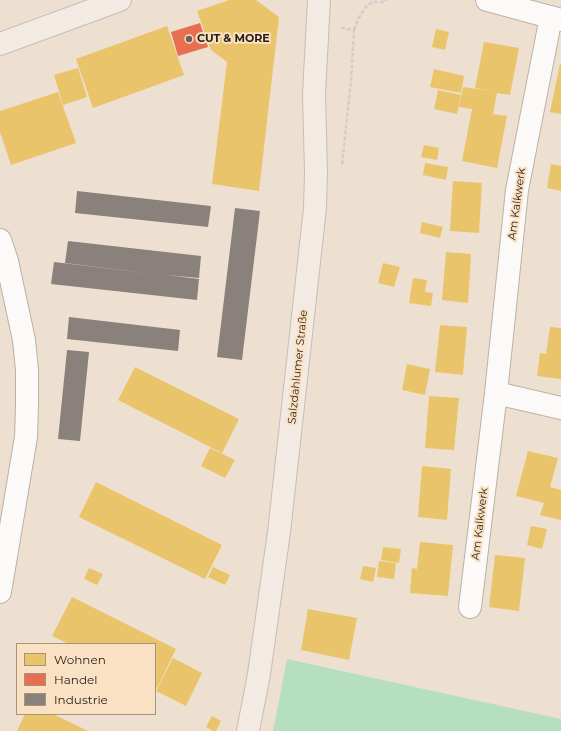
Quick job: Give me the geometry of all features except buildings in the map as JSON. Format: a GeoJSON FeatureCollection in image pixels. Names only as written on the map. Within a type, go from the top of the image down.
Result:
{"type":"FeatureCollection","features":[{"type":"Feature","properties":{"kind":"main road"},"geometry":{"type":"LineString","coordinates":[[0,44],[120,0]]}},
{"type":"Feature","properties":{"kind":"main road","name":"Salzdahlumer Straße"},"geometry":{"type":"LineString","coordinates":[[248,731],[259,674],[279,532],[315,208],[316,173],[314,94],[320,0]]}},
{"type":"Feature","properties":{"kind":"street"},"geometry":{"type":"LineString","coordinates":[[487,0],[556,18]]}},
{"type":"Feature","properties":{"kind":"street","name":"Am Kalkwerk"},"geometry":{"type":"LineString","coordinates":[[470,607],[496,393],[517,190],[556,18]]}},
{"type":"Feature","properties":{"kind":"street"},"geometry":{"type":"LineString","coordinates":[[0,240],[7,261],[24,340],[27,370],[27,406],[26,437],[0,592]]}},
{"type":"Feature","properties":{"kind":"street"},"geometry":{"type":"LineString","coordinates":[[496,393],[561,408]]}},
{"type":"Feature","properties":{"kind":"path"},"geometry":{"type":"LineString","coordinates":[[354,30],[358,19],[367,5],[374,2],[385,2],[385,0]]}},
{"type":"Feature","properties":{"kind":"green space"},"geometry":{"type":"Polygon","coordinates":[[[287,659],[561,719],[561,731],[273,731],[287,659]]]}},
{"type":"Feature","properties":{"kind":"place","name":"CUT & MORE"},"geometry":{"type":"Point","coordinates":[189,39]}}]}
